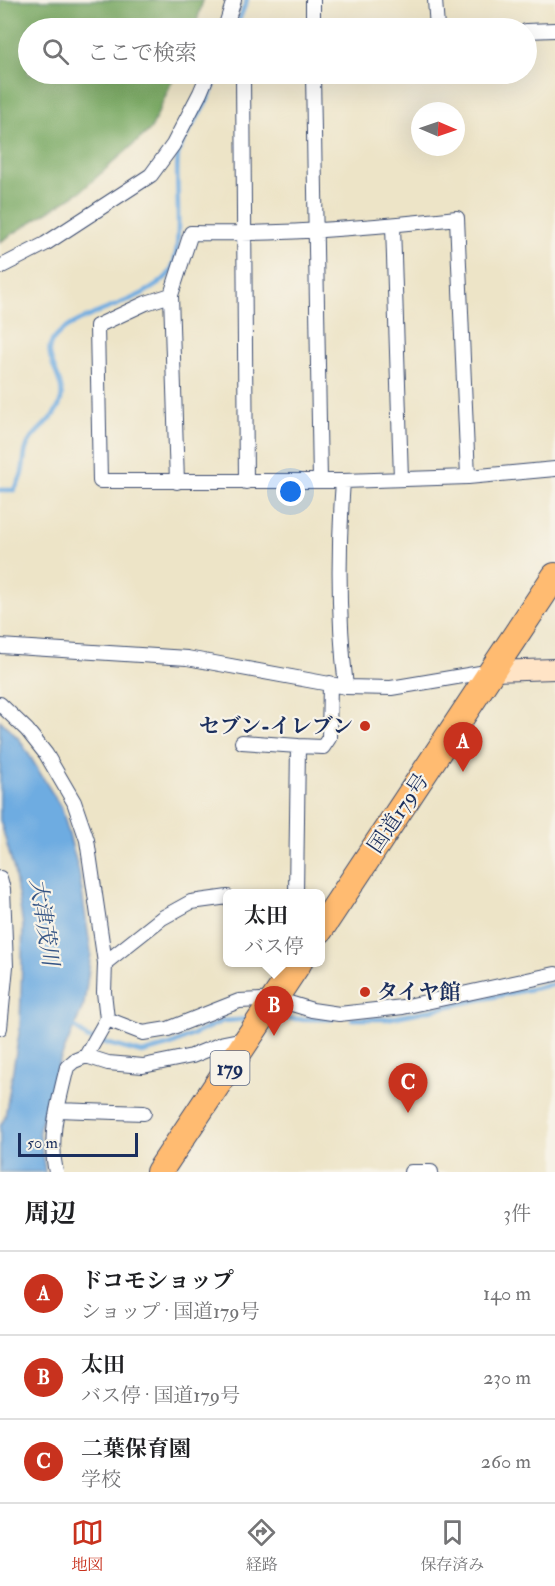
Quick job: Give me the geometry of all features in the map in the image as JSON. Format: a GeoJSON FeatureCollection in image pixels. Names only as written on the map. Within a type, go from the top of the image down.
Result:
{"type":"FeatureCollection","features":[{"type":"Feature","properties":{"kind":"highway","name":"国道179号"},"geometry":{"type":"LineString","coordinates":[[325,916],[330,899],[492,671],[555,576]]}},
{"type":"Feature","properties":{"kind":"highway","name":"179"},"geometry":{"type":"LineString","coordinates":[[159,1172],[296,967]]}},
{"type":"Feature","properties":{"kind":"street"},"geometry":{"type":"LineString","coordinates":[[228,18],[234,0]]}},
{"type":"Feature","properties":{"kind":"street"},"geometry":{"type":"LineString","coordinates":[[312,0],[313,18]]}},
{"type":"Feature","properties":{"kind":"street"},"geometry":{"type":"LineString","coordinates":[[435,0],[436,18]]}},
{"type":"Feature","properties":{"kind":"street"},"geometry":{"type":"LineString","coordinates":[[537,31],[555,30]]}},
{"type":"Feature","properties":{"kind":"street"},"geometry":{"type":"LineString","coordinates":[[0,267],[45,244],[151,175],[172,146],[204,84]]}},
{"type":"Feature","properties":{"kind":"street"},"geometry":{"type":"LineString","coordinates":[[243,84],[246,482]]}},
{"type":"Feature","properties":{"kind":"street"},"geometry":{"type":"LineString","coordinates":[[314,84],[320,480]]}},
{"type":"Feature","properties":{"kind":"street"},"geometry":{"type":"LineString","coordinates":[[177,482],[171,295],[191,233],[316,232],[457,218],[468,477]]}},
{"type":"Feature","properties":{"kind":"street"},"geometry":{"type":"LineString","coordinates":[[393,225],[401,479]]}},
{"type":"Feature","properties":{"kind":"street"},"geometry":{"type":"LineString","coordinates":[[171,295],[146,303],[97,326],[100,481],[343,481],[468,477],[555,468]]}},
{"type":"Feature","properties":{"kind":"street"},"geometry":{"type":"LineString","coordinates":[[343,481],[340,517],[340,636],[346,687]]}},
{"type":"Feature","properties":{"kind":"street"},"geometry":{"type":"LineString","coordinates":[[0,646],[187,658],[346,687],[391,688],[492,671],[555,669]]}},
{"type":"Feature","properties":{"kind":"street"},"geometry":{"type":"LineString","coordinates":[[242,742],[323,747],[330,738],[330,683]]}},
{"type":"Feature","properties":{"kind":"street"},"geometry":{"type":"LineString","coordinates":[[0,704],[27,730],[46,754],[74,802],[87,840],[105,963],[104,992],[107,1019],[86,1056],[67,1067],[53,1132],[52,1157],[56,1172]]}},
{"type":"Feature","properties":{"kind":"street"},"geometry":{"type":"LineString","coordinates":[[296,889],[298,746]]}},
{"type":"Feature","properties":{"kind":"street"},"geometry":{"type":"LineString","coordinates":[[0,878],[3,889],[6,966],[0,1028]]}},
{"type":"Feature","properties":{"kind":"street"},"geometry":{"type":"LineString","coordinates":[[105,963],[162,918],[191,902],[223,898]]}},
{"type":"Feature","properties":{"kind":"street"},"geometry":{"type":"LineString","coordinates":[[107,1019],[143,1034],[168,1029],[238,1000],[276,999],[312,1010],[339,1014],[404,1007],[555,974]]}},
{"type":"Feature","properties":{"kind":"street"},"geometry":{"type":"LineString","coordinates":[[86,1056],[108,1063],[143,1066],[192,1056],[224,1043],[251,1037]]}},
{"type":"Feature","properties":{"kind":"street"},"geometry":{"type":"LineString","coordinates":[[57,1110],[144,1113]]}},
{"type":"Feature","properties":{"kind":"street"},"geometry":{"type":"LineString","coordinates":[[411,1172],[431,1172]]}},
{"type":"Feature","properties":{"kind":"green space"},"geometry":{"type":"Polygon","coordinates":[[[0,0],[203,0],[198,18],[18,18],[18,84],[171,84],[151,129],[81,191],[0,242],[0,0]]]}},
{"type":"Feature","properties":{"kind":"water","name":"大津茂川"},"geometry":{"type":"Polygon","coordinates":[[[0,720],[20,740],[62,809],[79,872],[91,953],[84,1004],[58,1065],[39,1130],[45,1172],[0,1172],[0,1127],[5,1117],[20,1028],[23,925],[14,870],[0,820],[0,720]]]}},
{"type":"Feature","properties":{"kind":"waterway"},"geometry":{"type":"LineString","coordinates":[[240,18],[247,0]]}},
{"type":"Feature","properties":{"kind":"waterway"},"geometry":{"type":"LineString","coordinates":[[0,490],[14,490],[21,476],[28,444],[59,406],[61,385],[50,356],[51,343],[59,333],[71,325],[140,295],[155,286],[167,276],[173,266],[178,236],[179,149],[207,101],[214,84]]}},
{"type":"Feature","properties":{"kind":"waterway"},"geometry":{"type":"LineString","coordinates":[[352,1019],[387,1019],[555,984]]}},
{"type":"Feature","properties":{"kind":"waterway"},"geometry":{"type":"LineString","coordinates":[[72,1024],[87,1038],[142,1053],[171,1045],[223,1021],[250,1019]]}},
{"type":"Feature","properties":{"kind":"waterway"},"geometry":{"type":"LineString","coordinates":[[280,1019],[332,1019]]}},
{"type":"Feature","properties":{"kind":"place","name":"セブン-イレブン"},"geometry":{"type":"Point","coordinates":[365,726]}},
{"type":"Feature","properties":{"kind":"place","name":"ドコモショップ"},"geometry":{"type":"Point","coordinates":[463,772]}},
{"type":"Feature","properties":{"kind":"place","name":"タイヤ館"},"geometry":{"type":"Point","coordinates":[365,992]}},
{"type":"Feature","properties":{"kind":"place","name":"太田"},"geometry":{"type":"Point","coordinates":[274,1036]}},
{"type":"Feature","properties":{"kind":"place","name":"二葉保育園"},"geometry":{"type":"Point","coordinates":[408,1113]}}]}
